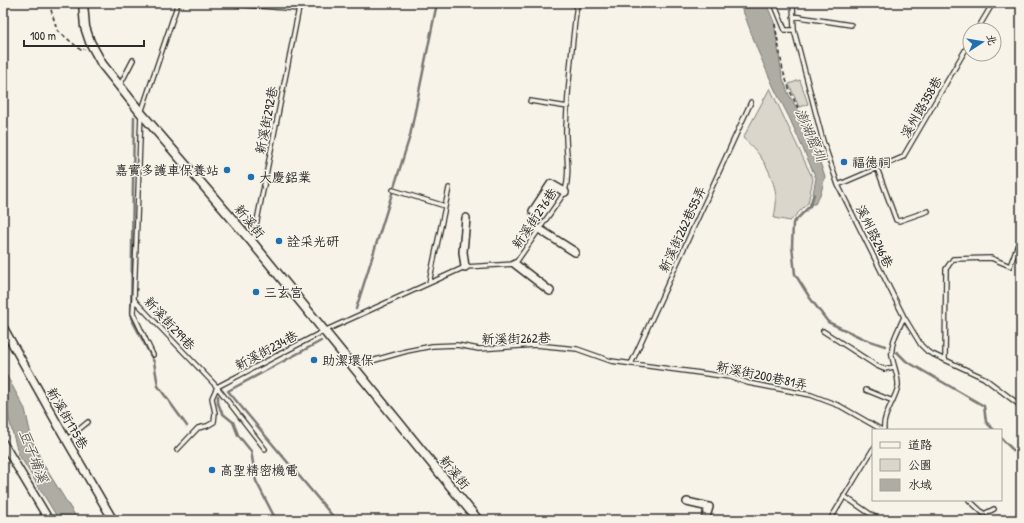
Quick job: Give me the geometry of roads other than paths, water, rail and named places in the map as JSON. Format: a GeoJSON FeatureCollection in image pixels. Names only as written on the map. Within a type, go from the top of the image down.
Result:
{"type":"FeatureCollection","features":[{"type":"Feature","properties":{"kind":"street","name":"新溪街"},"geometry":{"type":"LineString","coordinates":[[83,3],[85,27],[90,42],[102,64],[141,113],[252,242],[478,520]]}},
{"type":"Feature","properties":{"kind":"street"},"geometry":{"type":"LineString","coordinates":[[533,211],[552,184],[565,192]]}},
{"type":"Feature","properties":{"kind":"street"},"geometry":{"type":"LineString","coordinates":[[465,267],[463,252],[466,218]]}},
{"type":"Feature","properties":{"kind":"street"},"geometry":{"type":"LineString","coordinates":[[539,229],[575,252]]}},
{"type":"Feature","properties":{"kind":"street"},"geometry":{"type":"LineString","coordinates":[[514,264],[550,291]]}},
{"type":"Feature","properties":{"kind":"street","name":"新溪街175巷"},"geometry":{"type":"LineString","coordinates":[[3,327],[66,440],[113,520]]}},
{"type":"Feature","properties":{"kind":"street"},"geometry":{"type":"LineString","coordinates":[[3,442],[49,520]]}},
{"type":"Feature","properties":{"kind":"street"},"geometry":{"type":"LineString","coordinates":[[687,502],[709,507],[705,520]]}},
{"type":"Feature","properties":{"kind":"lane","name":"新溪街299巷"},"geometry":{"type":"LineString","coordinates":[[178,3],[141,113],[134,299],[217,387],[265,449]]}},
{"type":"Feature","properties":{"kind":"lane"},"geometry":{"type":"LineString","coordinates":[[217,3],[299,9]]}},
{"type":"Feature","properties":{"kind":"lane","name":"新溪街292巷"},"geometry":{"type":"LineString","coordinates":[[252,242],[300,3]]}},
{"type":"Feature","properties":{"kind":"lane","name":"新溪街276巷"},"geometry":{"type":"LineString","coordinates":[[324,331],[465,267],[514,264],[565,192],[568,182],[566,129],[569,77],[577,3]]}},
{"type":"Feature","properties":{"kind":"lane"},"geometry":{"type":"LineString","coordinates":[[774,3],[781,24],[785,30],[794,30]]}},
{"type":"Feature","properties":{"kind":"lane","name":"溪州路246巷"},"geometry":{"type":"LineString","coordinates":[[793,3],[794,30],[823,141],[838,185],[904,318],[921,345],[928,352],[984,378],[1021,406]]}},
{"type":"Feature","properties":{"kind":"lane"},"geometry":{"type":"LineString","coordinates":[[982,22],[993,3]]}},
{"type":"Feature","properties":{"kind":"lane"},"geometry":{"type":"LineString","coordinates":[[793,16],[850,25]]}},
{"type":"Feature","properties":{"kind":"lane","name":"溪州路358巷"},"geometry":{"type":"LineString","coordinates":[[838,185],[903,157],[962,56]]}},
{"type":"Feature","properties":{"kind":"lane"},"geometry":{"type":"LineString","coordinates":[[120,86],[133,60]]}},
{"type":"Feature","properties":{"kind":"lane"},"geometry":{"type":"LineString","coordinates":[[530,101],[568,107]]}},
{"type":"Feature","properties":{"kind":"lane","name":"新溪街262巷55弄"},"geometry":{"type":"LineString","coordinates":[[631,364],[751,102]]}},
{"type":"Feature","properties":{"kind":"lane"},"geometry":{"type":"LineString","coordinates":[[877,168],[896,220],[899,221],[928,212]]}},
{"type":"Feature","properties":{"kind":"lane"},"geometry":{"type":"LineString","coordinates":[[429,283],[449,188]]}},
{"type":"Feature","properties":{"kind":"lane"},"geometry":{"type":"LineString","coordinates":[[393,190],[446,206]]}},
{"type":"Feature","properties":{"kind":"lane"},"geometry":{"type":"LineString","coordinates":[[945,360],[946,269],[954,259],[991,258],[1010,266],[1021,236]]}},
{"type":"Feature","properties":{"kind":"lane"},"geometry":{"type":"LineString","coordinates":[[134,299],[132,313],[153,355]]}},
{"type":"Feature","properties":{"kind":"lane"},"geometry":{"type":"LineString","coordinates":[[883,429],[883,424],[893,401],[898,384],[891,354],[892,347],[904,318]]}},
{"type":"Feature","properties":{"kind":"lane","name":"新溪街234巷"},"geometry":{"type":"LineString","coordinates":[[217,387],[324,331]]}},
{"type":"Feature","properties":{"kind":"lane"},"geometry":{"type":"LineString","coordinates":[[823,331],[877,366],[884,369],[894,367]]}},
{"type":"Feature","properties":{"kind":"lane","name":"新溪街262巷"},"geometry":{"type":"LineString","coordinates":[[354,366],[407,351],[432,346],[457,345],[479,349],[536,346],[577,349],[611,361],[631,364]]}},
{"type":"Feature","properties":{"kind":"lane","name":"新溪街200巷81弄"},"geometry":{"type":"LineString","coordinates":[[631,364],[730,377],[748,383],[811,395],[840,406],[881,429]]}},
{"type":"Feature","properties":{"kind":"lane"},"geometry":{"type":"LineString","coordinates":[[177,450],[198,428],[207,426],[214,422],[212,398],[217,387]]}},
{"type":"Feature","properties":{"kind":"lane"},"geometry":{"type":"LineString","coordinates":[[866,390],[893,401]]}},
{"type":"Feature","properties":{"kind":"lane"},"geometry":{"type":"LineString","coordinates":[[66,440],[88,422]]}},
{"type":"Feature","properties":{"kind":"lane"},"geometry":{"type":"LineString","coordinates":[[830,520],[872,451]]}},
{"type":"Feature","properties":{"kind":"lane"},"geometry":{"type":"LineString","coordinates":[[844,496],[879,520]]}},
{"type":"Feature","properties":{"kind":"lane"},"geometry":{"type":"LineString","coordinates":[[971,501],[984,514],[994,510]]}},
{"type":"Feature","properties":{"kind":"water"},"geometry":{"type":"Polygon","coordinates":[[[739,3],[766,3],[774,22],[782,76],[789,95],[803,118],[825,176],[821,193],[815,204],[811,204],[816,178],[789,117],[775,90],[739,3]]]}},
{"type":"Feature","properties":{"kind":"water","name":"豆子埔溪"},"geometry":{"type":"Polygon","coordinates":[[[3,369],[25,409],[32,440],[43,464],[78,520],[59,520],[18,453],[6,408],[3,403],[3,369]]]}},
{"type":"Feature","properties":{"kind":"waterway"},"geometry":{"type":"LineString","coordinates":[[356,309],[410,136],[437,3]]}},
{"type":"Feature","properties":{"kind":"waterway"},"geometry":{"type":"LineString","coordinates":[[134,117],[131,318],[154,362],[158,386],[187,426]]}},
{"type":"Feature","properties":{"kind":"waterway","name":"澎湖窟圳"},"geometry":{"type":"LineString","coordinates":[[814,194],[810,206],[793,223],[792,246],[795,274],[810,298],[828,322],[864,339],[885,346]]}},
{"type":"Feature","properties":{"kind":"waterway"},"geometry":{"type":"LineString","coordinates":[[321,341],[228,391],[336,520]]}},
{"type":"Feature","properties":{"kind":"waterway","name":"澎湖窟圳"},"geometry":{"type":"LineString","coordinates":[[897,352],[906,361],[984,406],[986,422],[993,429]]}},
{"type":"Feature","properties":{"kind":"waterway"},"geometry":{"type":"LineString","coordinates":[[218,396],[218,403],[222,413],[233,422],[238,435],[251,451],[256,481],[276,520]]}},
{"type":"Feature","properties":{"kind":"waterway","name":"澎湖窟圳"},"geometry":{"type":"LineString","coordinates":[[1002,439],[1021,458]]}},
{"type":"Feature","properties":{"kind":"place","name":"福德祠"},"geometry":{"type":"Point","coordinates":[844,162]}},
{"type":"Feature","properties":{"kind":"place","name":"嘉實多護車保養站"},"geometry":{"type":"Point","coordinates":[227,170]}},
{"type":"Feature","properties":{"kind":"place","name":"大慶鋁業"},"geometry":{"type":"Point","coordinates":[251,177]}},
{"type":"Feature","properties":{"kind":"place","name":"詮采光研"},"geometry":{"type":"Point","coordinates":[279,241]}},
{"type":"Feature","properties":{"kind":"place","name":"三玄宫"},"geometry":{"type":"Point","coordinates":[256,292]}},
{"type":"Feature","properties":{"kind":"place","name":"助潔環保"},"geometry":{"type":"Point","coordinates":[314,360]}},
{"type":"Feature","properties":{"kind":"place","name":"高聖精密機電"},"geometry":{"type":"Point","coordinates":[212,470]}}]}
